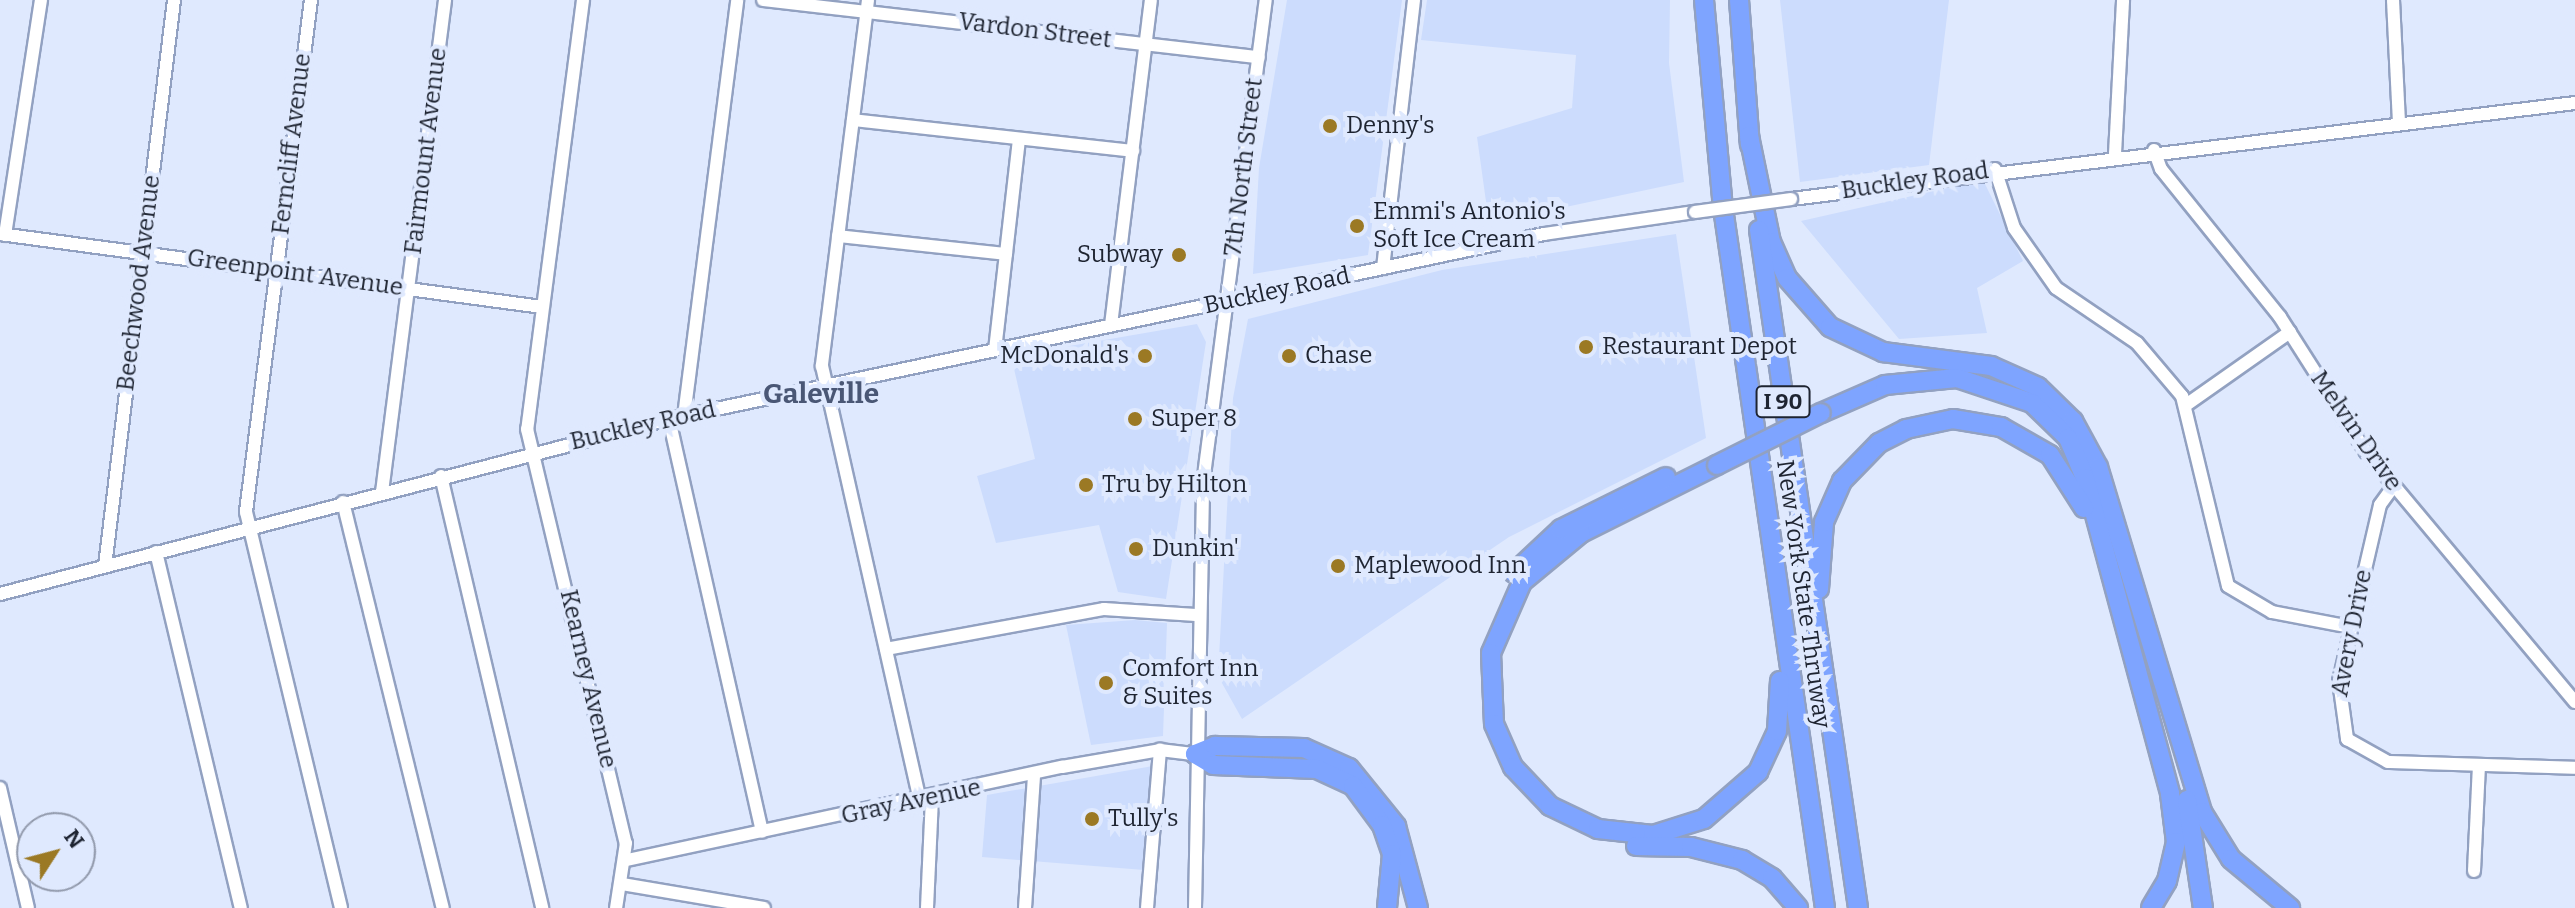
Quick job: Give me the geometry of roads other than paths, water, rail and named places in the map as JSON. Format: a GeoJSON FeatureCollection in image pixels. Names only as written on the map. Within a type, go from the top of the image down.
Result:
{"type":"FeatureCollection","features":[{"type":"Feature","properties":{"kind":"highway","name":"New York State Thruway"},"geometry":{"type":"LineString","coordinates":[[1704,0],[1711,114],[1825,908]]}},
{"type":"Feature","properties":{"kind":"highway","name":"New York State Thruway"},"geometry":{"type":"LineString","coordinates":[[1739,0],[1749,136],[1821,668],[1858,908]]}},
{"type":"Feature","properties":{"kind":"highway"},"geometry":{"type":"LineString","coordinates":[[1749,136],[1771,242],[1809,308],[1883,352],[1969,363],[2038,387],[2087,442],[2174,726],[2219,841],[2255,883],[2290,908]]}},
{"type":"Feature","properties":{"kind":"highway"},"geometry":{"type":"LineString","coordinates":[[1780,602],[1777,731],[1758,772],[1704,819],[1653,835],[1598,829],[1550,806],[1513,767],[1494,724],[1489,679],[1498,627],[1522,582],[1581,533],[1715,460],[1890,371],[1969,363]]}},
{"type":"Feature","properties":{"kind":"highway"},"geometry":{"type":"LineString","coordinates":[[1818,408],[1885,385],[1932,377],[1981,381],[2032,403],[2054,421],[2078,459],[2153,733],[2189,851],[2193,908]]}},
{"type":"Feature","properties":{"kind":"highway"},"geometry":{"type":"LineString","coordinates":[[1821,668],[1819,562],[1832,501],[1879,443],[1932,421],[2001,427],[2050,455],[2078,493],[2114,590]]}},
{"type":"Feature","properties":{"kind":"highway"},"geometry":{"type":"LineString","coordinates":[[1715,460],[1581,518],[1528,557],[1487,623],[1479,675],[1482,723],[1523,797],[1566,828],[1616,845],[1714,851],[1772,878],[1798,908]]}},
{"type":"Feature","properties":{"kind":"highway"},"geometry":{"type":"LineString","coordinates":[[2174,726],[2203,908]]}},
{"type":"Feature","properties":{"kind":"highway"},"geometry":{"type":"LineString","coordinates":[[2151,908],[2167,881],[2176,842],[2153,733]]}},
{"type":"Feature","properties":{"kind":"highway"},"geometry":{"type":"LineString","coordinates":[[1195,754],[1215,746],[1304,748],[1349,768],[1396,826],[1418,908]]}},
{"type":"Feature","properties":{"kind":"highway"},"geometry":{"type":"LineString","coordinates":[[1195,754],[1213,765],[1306,766],[1353,786],[1382,825],[1392,854],[1387,908]]}},
{"type":"Feature","properties":{"kind":"street"},"geometry":{"type":"LineString","coordinates":[[3,234],[41,0]]}},
{"type":"Feature","properties":{"kind":"street","name":"Beechwood Avenue"},"geometry":{"type":"LineString","coordinates":[[105,566],[174,0]]}},
{"type":"Feature","properties":{"kind":"street","name":"Ferncliff Avenue"},"geometry":{"type":"LineString","coordinates":[[311,0],[276,272],[249,527],[341,908]]}},
{"type":"Feature","properties":{"kind":"street","name":"Fairmount Avenue"},"geometry":{"type":"LineString","coordinates":[[382,492],[445,0]]}},
{"type":"Feature","properties":{"kind":"street","name":"Kearney Avenue"},"geometry":{"type":"LineString","coordinates":[[583,0],[527,429],[627,860],[616,908]]}},
{"type":"Feature","properties":{"kind":"street"},"geometry":{"type":"LineString","coordinates":[[684,416],[737,0]]}},
{"type":"Feature","properties":{"kind":"street","name":"Vardon Street"},"geometry":{"type":"LineString","coordinates":[[763,0],[867,6],[1259,57]]}},
{"type":"Feature","properties":{"kind":"street"},"geometry":{"type":"LineString","coordinates":[[1111,325],[1151,0]]}},
{"type":"Feature","properties":{"kind":"street","name":"7th North Street"},"geometry":{"type":"LineString","coordinates":[[1195,908],[1196,615],[1203,483],[1266,0]]}},
{"type":"Feature","properties":{"kind":"street"},"geometry":{"type":"LineString","coordinates":[[1383,268],[1414,0]]}},
{"type":"Feature","properties":{"kind":"street"},"geometry":{"type":"LineString","coordinates":[[2115,154],[2123,0]]}},
{"type":"Feature","properties":{"kind":"street"},"geometry":{"type":"LineString","coordinates":[[2393,0],[2399,122]]}},
{"type":"Feature","properties":{"kind":"street"},"geometry":{"type":"LineString","coordinates":[[867,6],[838,236],[826,386],[886,649],[926,798],[927,908]]}},
{"type":"Feature","properties":{"kind":"street","name":"Buckley Road"},"geometry":{"type":"LineString","coordinates":[[0,594],[532,452],[669,419],[1383,268],[1695,212],[1995,169],[2575,103]]}},
{"type":"Feature","properties":{"kind":"street"},"geometry":{"type":"LineString","coordinates":[[853,120],[1133,151]]}},
{"type":"Feature","properties":{"kind":"street"},"geometry":{"type":"LineString","coordinates":[[995,350],[1019,139]]}},
{"type":"Feature","properties":{"kind":"street","name":"Melvin Drive"},"geometry":{"type":"LineString","coordinates":[[2154,150],[2161,169],[2290,332],[2393,487],[2575,702]]}},
{"type":"Feature","properties":{"kind":"street"},"geometry":{"type":"LineString","coordinates":[[1995,169],[2035,262],[2067,298],[2137,343],[2186,405],[2228,586],[2272,612],[2351,627]]}},
{"type":"Feature","properties":{"kind":"street","name":"Greenpoint Avenue"},"geometry":{"type":"LineString","coordinates":[[3,234],[542,307]]}},
{"type":"Feature","properties":{"kind":"street"},"geometry":{"type":"LineString","coordinates":[[838,236],[1006,254]]}},
{"type":"Feature","properties":{"kind":"street"},"geometry":{"type":"LineString","coordinates":[[2186,405],[2290,332]]}},
{"type":"Feature","properties":{"kind":"street"},"geometry":{"type":"LineString","coordinates":[[669,419],[762,832]]}},
{"type":"Feature","properties":{"kind":"street"},"geometry":{"type":"LineString","coordinates":[[441,476],[542,908]]}},
{"type":"Feature","properties":{"kind":"street","name":"Avery Drive"},"geometry":{"type":"LineString","coordinates":[[2393,487],[2380,505],[2351,627],[2337,710],[2356,750],[2388,762],[2575,768]]}},
{"type":"Feature","properties":{"kind":"street"},"geometry":{"type":"LineString","coordinates":[[343,502],[443,908]]}},
{"type":"Feature","properties":{"kind":"street"},"geometry":{"type":"LineString","coordinates":[[156,552],[241,908]]}},
{"type":"Feature","properties":{"kind":"street"},"geometry":{"type":"LineString","coordinates":[[886,649],[1089,611],[1196,615]]}},
{"type":"Feature","properties":{"kind":"street"},"geometry":{"type":"LineString","coordinates":[[1147,908],[1160,750]]}},
{"type":"Feature","properties":{"kind":"street","name":"Gray Avenue"},"geometry":{"type":"LineString","coordinates":[[627,860],[1160,750],[1195,754]]}},
{"type":"Feature","properties":{"kind":"street"},"geometry":{"type":"LineString","coordinates":[[2474,871],[2479,766]]}},
{"type":"Feature","properties":{"kind":"street"},"geometry":{"type":"LineString","coordinates":[[1025,908],[1034,776]]}},
{"type":"Feature","properties":{"kind":"street"},"geometry":{"type":"LineString","coordinates":[[0,788],[28,908]]}},
{"type":"Feature","properties":{"kind":"street"},"geometry":{"type":"LineString","coordinates":[[622,884],[764,908]]}},
{"type":"Feature","properties":{"kind":"place","name":"Denny's"},"geometry":{"type":"Point","coordinates":[1330,126]}},
{"type":"Feature","properties":{"kind":"place","name":"Emmi's Antonio's Soft Ice Cream"},"geometry":{"type":"Point","coordinates":[1357,226]}},
{"type":"Feature","properties":{"kind":"place","name":"Subway"},"geometry":{"type":"Point","coordinates":[1179,255]}},
{"type":"Feature","properties":{"kind":"place","name":"Restaurant Depot"},"geometry":{"type":"Point","coordinates":[1586,347]}},
{"type":"Feature","properties":{"kind":"place","name":"McDonald's"},"geometry":{"type":"Point","coordinates":[1145,356]}},
{"type":"Feature","properties":{"kind":"place","name":"Chase"},"geometry":{"type":"Point","coordinates":[1289,356]}},
{"type":"Feature","properties":{"kind":"place","name":"Super 8"},"geometry":{"type":"Point","coordinates":[1135,419]}},
{"type":"Feature","properties":{"kind":"place","name":"Tru by Hilton"},"geometry":{"type":"Point","coordinates":[1086,485]}},
{"type":"Feature","properties":{"kind":"place","name":"Dunkin'"},"geometry":{"type":"Point","coordinates":[1136,549]}},
{"type":"Feature","properties":{"kind":"place","name":"Maplewood Inn"},"geometry":{"type":"Point","coordinates":[1338,566]}},
{"type":"Feature","properties":{"kind":"place","name":"Comfort Inn & Suites"},"geometry":{"type":"Point","coordinates":[1106,683]}},
{"type":"Feature","properties":{"kind":"place","name":"Tully's"},"geometry":{"type":"Point","coordinates":[1092,819]}},
{"type":"Feature","properties":{"kind":"district","name":"Galeville"},"geometry":{"type":"Point","coordinates":[821,394]}}]}
